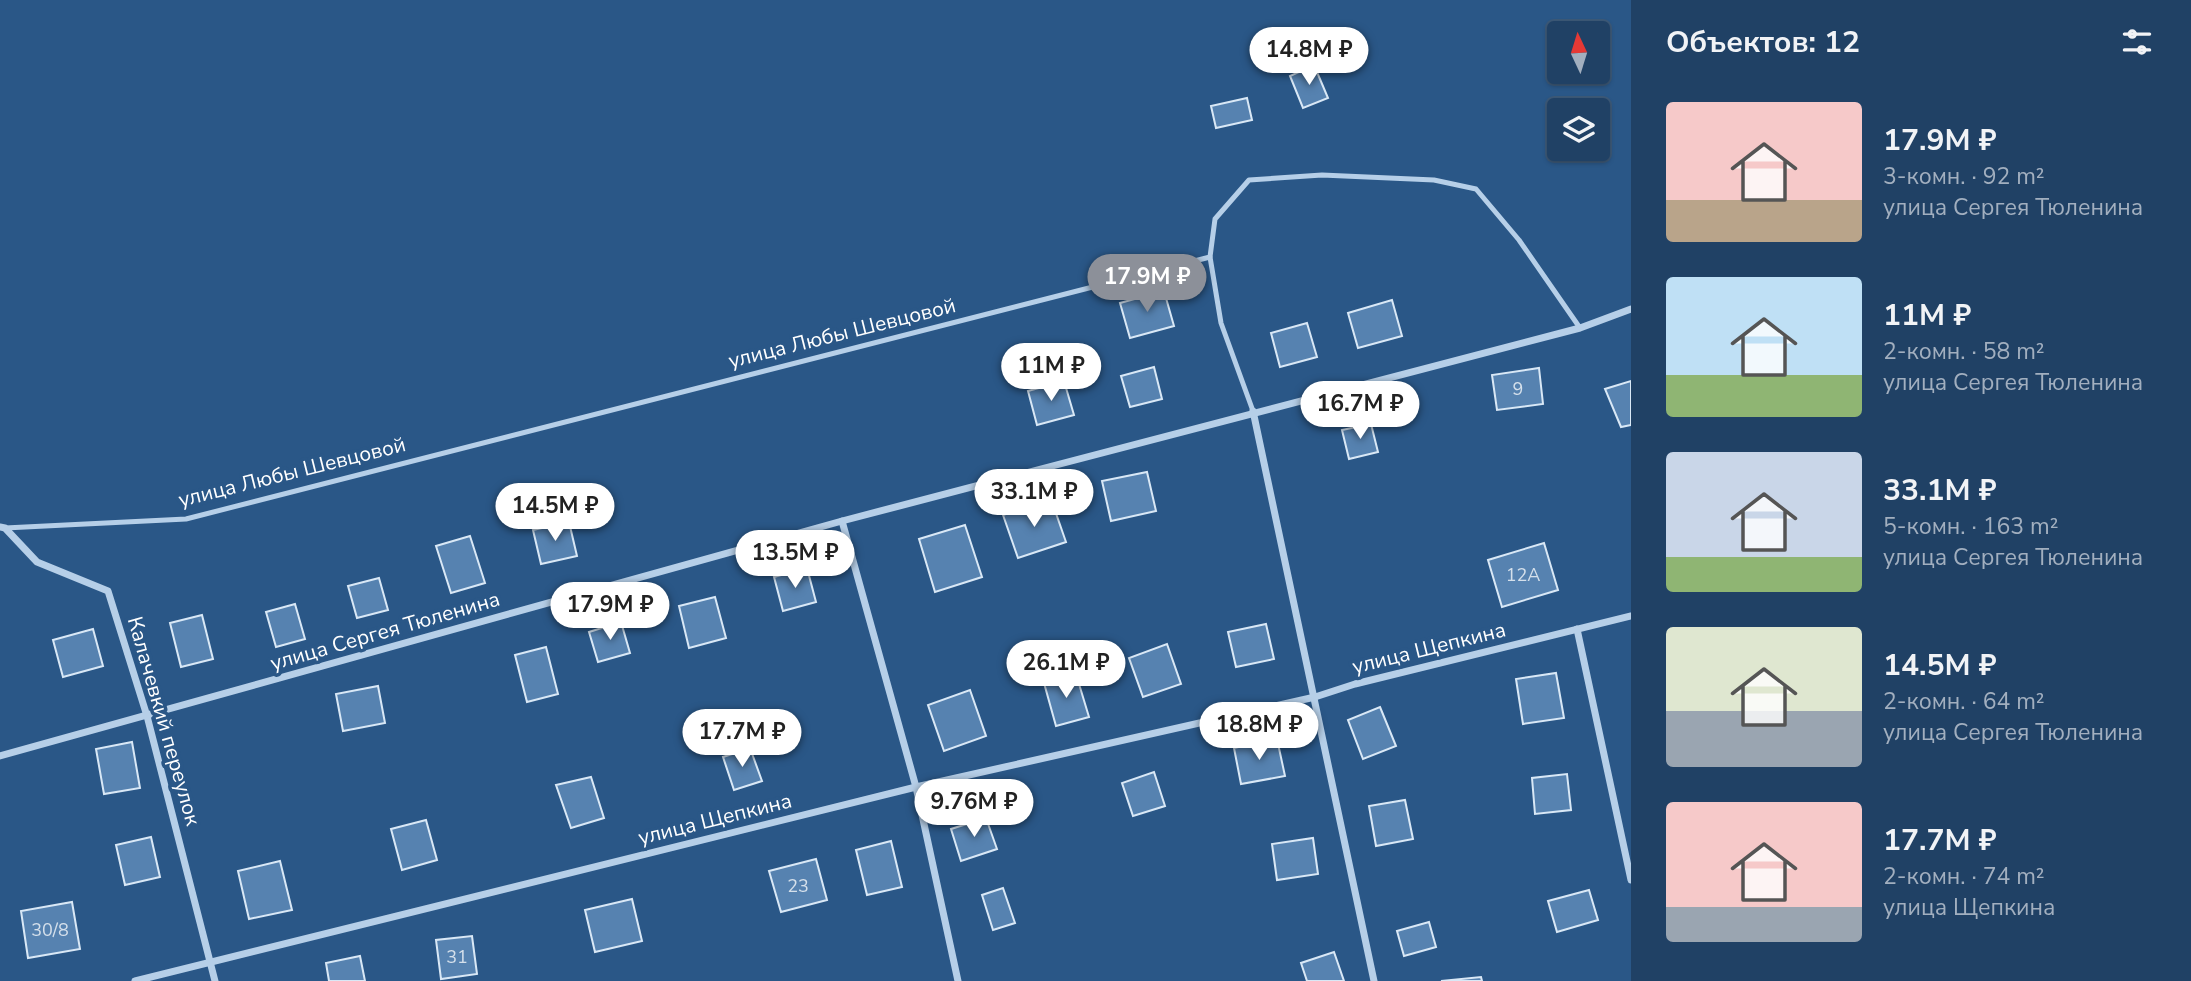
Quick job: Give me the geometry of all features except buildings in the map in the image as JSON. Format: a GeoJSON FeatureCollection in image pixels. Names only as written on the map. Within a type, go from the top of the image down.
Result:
{"type":"FeatureCollection","features":[{"type":"Feature","properties":{"kind":"street","name":"улица Сергея Тюленина"},"geometry":{"type":"LineString","coordinates":[[0,756],[842,521],[1253,411],[1580,328],[1631,309]]}},
{"type":"Feature","properties":{"kind":"street"},"geometry":{"type":"LineString","coordinates":[[1253,411],[1374,981]]}},
{"type":"Feature","properties":{"kind":"street"},"geometry":{"type":"LineString","coordinates":[[842,521],[916,787],[958,981]]}},
{"type":"Feature","properties":{"kind":"street","name":"Калачевкий переулок"},"geometry":{"type":"LineString","coordinates":[[3,528],[37,562],[108,591],[147,716],[215,981]]}},
{"type":"Feature","properties":{"kind":"street","name":"улица Щепкина"},"geometry":{"type":"LineString","coordinates":[[135,981],[916,787],[1315,697],[1355,684],[1631,616]]}},
{"type":"Feature","properties":{"kind":"street"},"geometry":{"type":"LineString","coordinates":[[1577,629],[1631,880]]}},
{"type":"Feature","properties":{"kind":"lane"},"geometry":{"type":"LineString","coordinates":[[1253,411],[1222,323],[1210,257],[1215,219],[1249,180],[1322,175],[1434,180],[1476,189],[1519,240],[1580,328]]}},
{"type":"Feature","properties":{"kind":"lane","name":"улица Любы Шевцовой"},"geometry":{"type":"LineString","coordinates":[[3,528],[186,519],[1210,257]]}}]}
